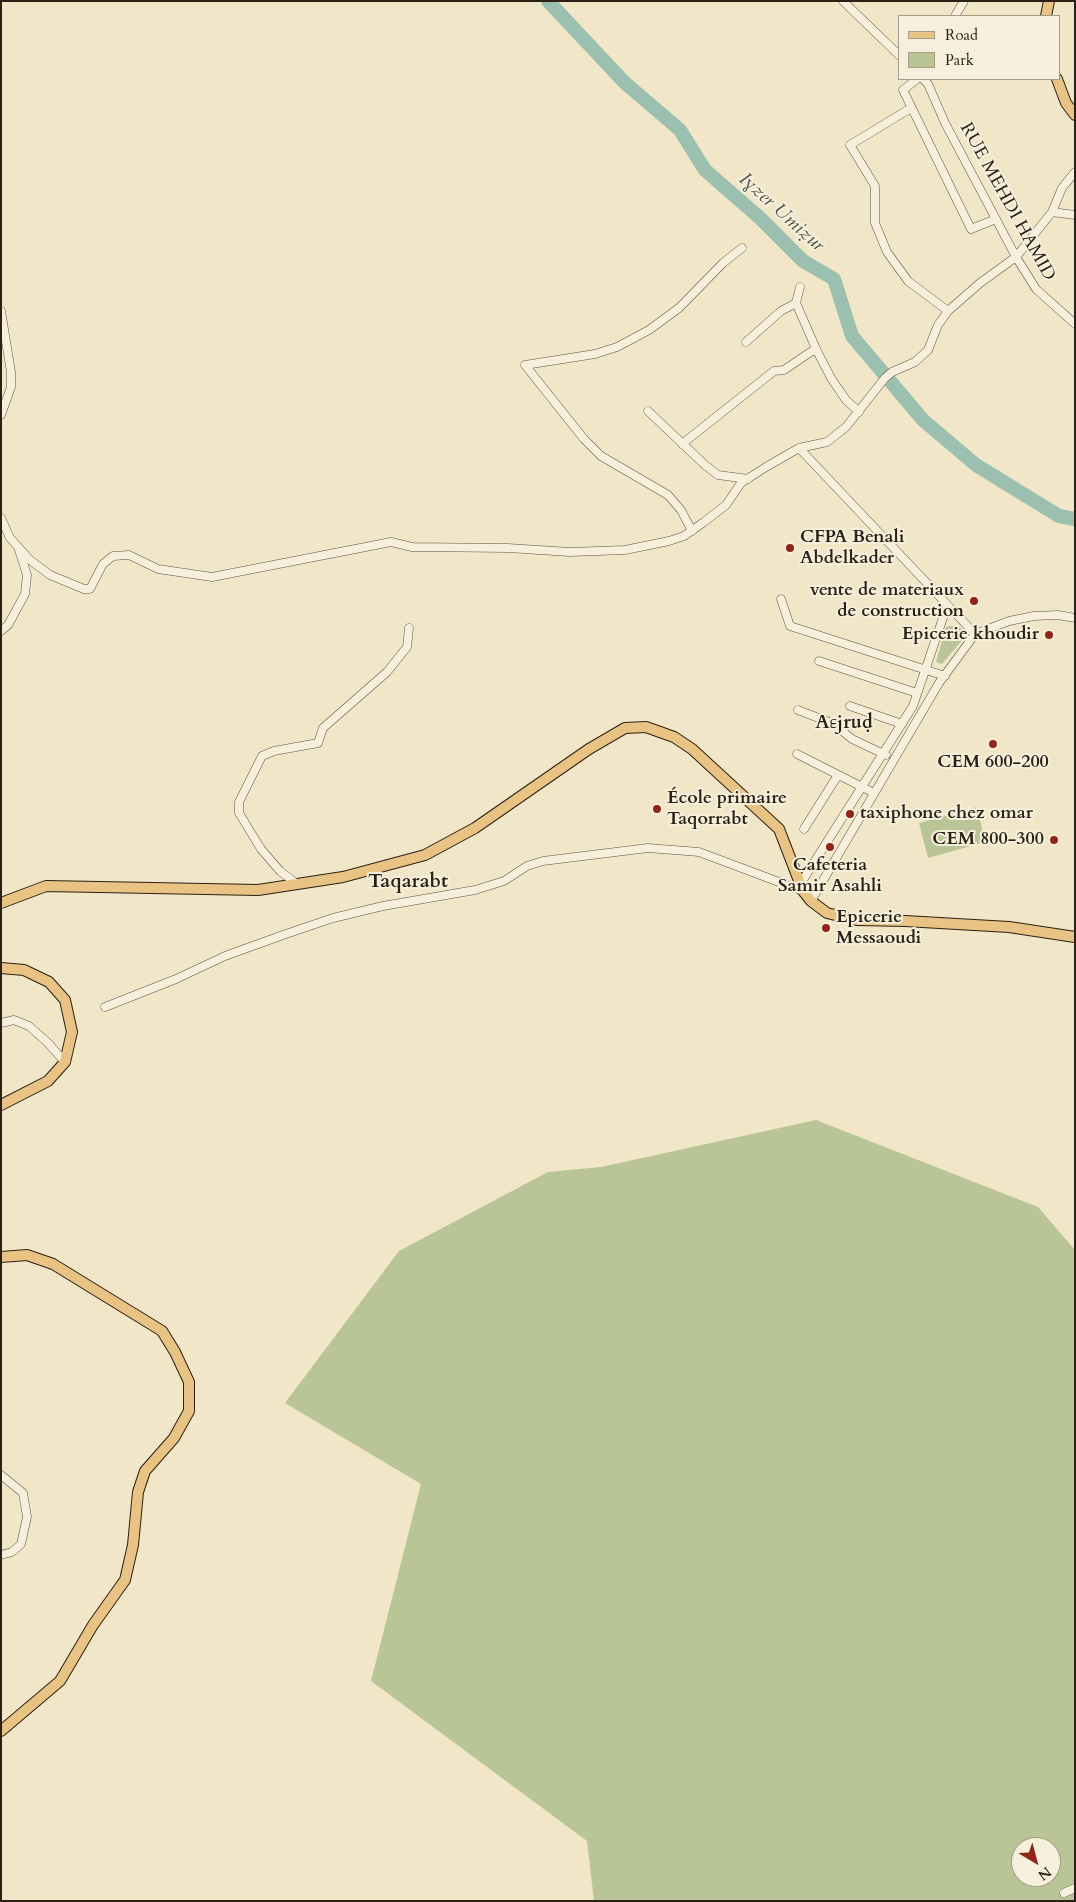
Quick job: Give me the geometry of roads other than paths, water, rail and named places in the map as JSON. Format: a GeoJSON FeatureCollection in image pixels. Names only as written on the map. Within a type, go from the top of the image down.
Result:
{"type":"FeatureCollection","features":[{"type":"Feature","properties":{"kind":"main road"},"geometry":{"type":"LineString","coordinates":[[1046,15],[1050,1]]}},
{"type":"Feature","properties":{"kind":"main road"},"geometry":{"type":"LineString","coordinates":[[1057,80],[1066,103],[1075,115]]}},
{"type":"Feature","properties":{"kind":"main road"},"geometry":{"type":"LineString","coordinates":[[1,903],[46,886],[258,890],[343,877],[425,855],[475,828],[589,749],[625,728],[646,727],[674,737],[692,749],[778,829],[802,887],[811,901],[827,913],[856,920],[1009,927],[1075,937]]}},
{"type":"Feature","properties":{"kind":"main road"},"geometry":{"type":"LineString","coordinates":[[1,968],[24,970],[49,982],[65,1000],[72,1032],[65,1062],[48,1081],[1,1106]]}},
{"type":"Feature","properties":{"kind":"main road"},"geometry":{"type":"LineString","coordinates":[[1,1257],[27,1254],[53,1264],[162,1331],[175,1352],[189,1382],[190,1411],[174,1438],[145,1471],[138,1492],[133,1545],[125,1580],[93,1624],[60,1681],[1,1731]]}},
{"type":"Feature","properties":{"kind":"street"},"geometry":{"type":"LineString","coordinates":[[844,1],[898,54]]}},
{"type":"Feature","properties":{"kind":"street"},"geometry":{"type":"LineString","coordinates":[[956,15],[964,1]]}},
{"type":"Feature","properties":{"kind":"street"},"geometry":{"type":"LineString","coordinates":[[916,80],[903,90],[971,229],[996,219]]}},
{"type":"Feature","properties":{"kind":"street","name":"RUE MEHDI HAMID"},"geometry":{"type":"LineString","coordinates":[[926,80],[945,123],[1016,257],[1036,289],[1075,324]]}},
{"type":"Feature","properties":{"kind":"street"},"geometry":{"type":"LineString","coordinates":[[911,108],[850,145],[875,186],[875,223],[887,252],[908,280],[948,311]]}},
{"type":"Feature","properties":{"kind":"street"},"geometry":{"type":"LineString","coordinates":[[1,518],[10,538],[18,549],[50,575],[84,589],[90,589],[103,564],[113,556],[129,555],[158,569],[212,577],[391,542],[412,547],[585,552],[626,550],[676,539],[692,531],[726,505],[741,483],[799,448],[827,442],[846,427],[885,378],[892,372],[916,362],[928,350],[938,324],[948,311],[980,283],[1016,257],[1052,212],[1062,188],[1075,172]]}},
{"type":"Feature","properties":{"kind":"street"},"geometry":{"type":"LineString","coordinates":[[1052,212],[1075,215]]}},
{"type":"Feature","properties":{"kind":"street"},"geometry":{"type":"LineString","coordinates":[[692,531],[681,510],[668,495],[601,456],[584,439],[525,365],[595,354],[617,347],[649,330],[679,308],[723,263],[742,248]]}},
{"type":"Feature","properties":{"kind":"street"},"geometry":{"type":"LineString","coordinates":[[800,287],[796,303],[817,350],[831,378],[846,400],[859,412]]}},
{"type":"Feature","properties":{"kind":"street"},"geometry":{"type":"LineString","coordinates":[[746,342],[781,310],[796,303]]}},
{"type":"Feature","properties":{"kind":"street"},"geometry":{"type":"LineString","coordinates":[[1,310],[11,372],[11,387],[1,415]]}},
{"type":"Feature","properties":{"kind":"street"},"geometry":{"type":"LineString","coordinates":[[682,444],[774,371],[784,370],[817,350]]}},
{"type":"Feature","properties":{"kind":"street"},"geometry":{"type":"LineString","coordinates":[[648,412],[718,475],[748,479]]}},
{"type":"Feature","properties":{"kind":"street"},"geometry":{"type":"LineString","coordinates":[[799,448],[975,634]]}},
{"type":"Feature","properties":{"kind":"street"},"geometry":{"type":"LineString","coordinates":[[1,631],[8,625],[25,594],[27,575],[18,549]]}},
{"type":"Feature","properties":{"kind":"street"},"geometry":{"type":"LineString","coordinates":[[781,599],[790,626],[945,676]]}},
{"type":"Feature","properties":{"kind":"street"},"geometry":{"type":"LineString","coordinates":[[105,1007],[176,979],[225,956],[333,918],[383,906],[475,890],[504,880],[527,866],[543,861],[648,848],[699,852],[802,887],[913,706],[947,606]]}},
{"type":"Feature","properties":{"kind":"street"},"geometry":{"type":"LineString","coordinates":[[811,901],[894,759],[945,676],[975,634],[1009,621],[1034,616],[1058,615],[1075,618]]}},
{"type":"Feature","properties":{"kind":"street"},"geometry":{"type":"LineString","coordinates":[[297,884],[280,871],[261,849],[239,814],[239,802],[262,756],[274,751],[318,743],[323,728],[387,672],[407,647],[409,628]]}},
{"type":"Feature","properties":{"kind":"street"},"geometry":{"type":"LineString","coordinates":[[819,661],[917,693]]}},
{"type":"Feature","properties":{"kind":"street"},"geometry":{"type":"LineString","coordinates":[[850,706],[902,724]]}},
{"type":"Feature","properties":{"kind":"street"},"geometry":{"type":"LineString","coordinates":[[798,710],[834,724],[852,739],[894,759]]}},
{"type":"Feature","properties":{"kind":"street"},"geometry":{"type":"LineString","coordinates":[[797,754],[874,793]]}},
{"type":"Feature","properties":{"kind":"street"},"geometry":{"type":"LineString","coordinates":[[804,829],[838,775]]}},
{"type":"Feature","properties":{"kind":"street"},"geometry":{"type":"LineString","coordinates":[[1,1023],[14,1020],[29,1026],[65,1062]]}},
{"type":"Feature","properties":{"kind":"street"},"geometry":{"type":"LineString","coordinates":[[1,1475],[22,1493],[27,1517],[21,1544],[12,1552],[1,1555]]}},
{"type":"Feature","properties":{"kind":"street"},"geometry":{"type":"LineString","coordinates":[[1064,1893],[1075,1888]]}},
{"type":"Feature","properties":{"kind":"waterway","name":"Iɣzer Umiẓur"},"geometry":{"type":"LineString","coordinates":[[548,1],[625,83],[680,130],[705,170],[760,218],[803,261],[834,279],[852,336],[923,420],[976,465],[1059,516],[1075,519]]}},
{"type":"Feature","properties":{"kind":"place","name":"CFPA Benali Abdelkader"},"geometry":{"type":"Point","coordinates":[790,548]}},
{"type":"Feature","properties":{"kind":"place","name":"vente de materiaux de construction"},"geometry":{"type":"Point","coordinates":[974,601]}},
{"type":"Feature","properties":{"kind":"place","name":"Epicerie khoudir"},"geometry":{"type":"Point","coordinates":[1049,635]}},
{"type":"Feature","properties":{"kind":"place","name":"CEM 600-200"},"geometry":{"type":"Point","coordinates":[993,744]}},
{"type":"Feature","properties":{"kind":"place","name":"École primaire Taqorrabt"},"geometry":{"type":"Point","coordinates":[657,809]}},
{"type":"Feature","properties":{"kind":"place","name":"taxiphone chez omar"},"geometry":{"type":"Point","coordinates":[850,814]}},
{"type":"Feature","properties":{"kind":"place","name":"CEM 800-300"},"geometry":{"type":"Point","coordinates":[1054,840]}},
{"type":"Feature","properties":{"kind":"place","name":"Cafeteria Samir Asahli"},"geometry":{"type":"Point","coordinates":[830,847]}},
{"type":"Feature","properties":{"kind":"place","name":"Epicerie Messaoudi"},"geometry":{"type":"Point","coordinates":[826,928]}},
{"type":"Feature","properties":{"kind":"district","name":"Aɛjruḍ"},"geometry":{"type":"Point","coordinates":[844,724]}},
{"type":"Feature","properties":{"kind":"district","name":"Taqarabt"},"geometry":{"type":"Point","coordinates":[408,882]}}]}
